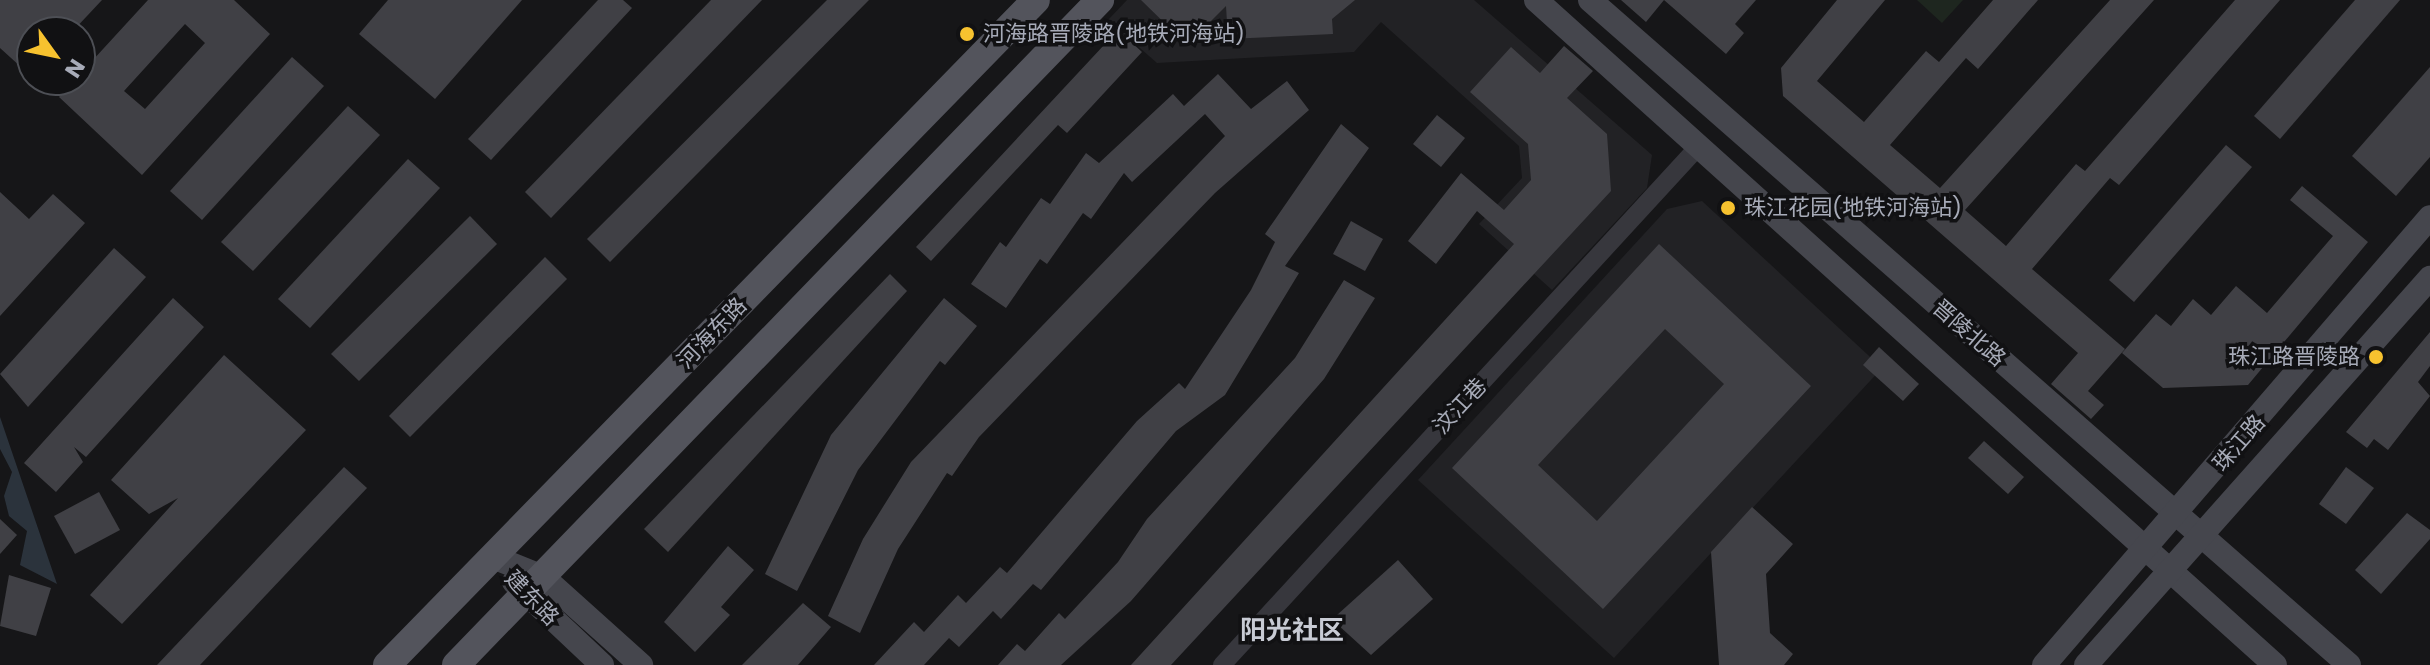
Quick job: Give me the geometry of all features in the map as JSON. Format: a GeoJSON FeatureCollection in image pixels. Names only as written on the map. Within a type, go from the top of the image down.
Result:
{"type":"FeatureCollection","features":[{"type":"Feature","properties":{"kind":"main road","name":"河海东路"},"geometry":{"type":"LineString","coordinates":[[387,665],[1036,0]]}},
{"type":"Feature","properties":{"kind":"main road"},"geometry":{"type":"LineString","coordinates":[[456,665],[1100,0]]}},
{"type":"Feature","properties":{"kind":"main road","name":"晋陵北路"},"geometry":{"type":"LineString","coordinates":[[1536,0],[2167,572],[2275,665]]}},
{"type":"Feature","properties":{"kind":"main road","name":"晋陵北路"},"geometry":{"type":"LineString","coordinates":[[1590,0],[2349,665]]}},
{"type":"Feature","properties":{"kind":"main road","name":"珠江路"},"geometry":{"type":"LineString","coordinates":[[2044,665],[2179,514],[2430,217]]}},
{"type":"Feature","properties":{"kind":"main road","name":"珠江路"},"geometry":{"type":"LineString","coordinates":[[2086,665],[2430,278]]}},
{"type":"Feature","properties":{"kind":"main road","name":"建东路"},"geometry":{"type":"LineString","coordinates":[[493,557],[641,665]]}},
{"type":"Feature","properties":{"kind":"main road","name":"建东路"},"geometry":{"type":"LineString","coordinates":[[534,586],[602,665]]}},
{"type":"Feature","properties":{"kind":"street","name":"汶江巷"},"geometry":{"type":"LineString","coordinates":[[1222,665],[1698,147]]}},
{"type":"Feature","properties":{"kind":"shaded area"},"geometry":{"type":"Polygon","coordinates":[[[1127,0],[1474,0],[1652,155],[1647,188],[1552,290],[1479,224],[1522,178],[1519,146],[1381,22],[1354,52],[1157,63],[1108,20],[1127,0]]]}},
{"type":"Feature","properties":{"kind":"shaded area"},"geometry":{"type":"Polygon","coordinates":[[[1917,0],[1963,0],[1942,23],[1917,0]]]}},
{"type":"Feature","properties":{"kind":"shaded area"},"geometry":{"type":"Polygon","coordinates":[[[1702,201],[1882,368],[1614,658],[1418,480],[1667,209],[1702,201]]]}},
{"type":"Feature","properties":{"kind":"shaded area"},"geometry":{"type":"Polygon","coordinates":[[[0,417],[57,584],[20,565],[27,531],[9,516],[4,496],[12,472],[0,449],[0,417]]]}},
{"type":"Feature","properties":{"kind":"building"},"geometry":{"type":"Polygon","coordinates":[[[0,0],[102,0],[87,16],[16,16],[16,62],[0,48],[0,0]]]}},
{"type":"Feature","properties":{"kind":"building"},"geometry":{"type":"Polygon","coordinates":[[[148,0],[234,0],[270,34],[142,175],[59,97],[96,96],[96,57],[148,0]],[[185,24],[124,91],[145,109],[205,43],[185,24]]]}},
{"type":"Feature","properties":{"kind":"building"},"geometry":{"type":"Polygon","coordinates":[[[388,0],[522,0],[435,99],[359,34],[388,0]]]}},
{"type":"Feature","properties":{"kind":"building"},"geometry":{"type":"Polygon","coordinates":[[[598,0],[623,0],[632,8],[491,160],[468,139],[598,0]]]}},
{"type":"Feature","properties":{"kind":"building"},"geometry":{"type":"Polygon","coordinates":[[[711,0],[762,0],[551,218],[525,192],[711,0]]]}},
{"type":"Feature","properties":{"kind":"building"},"geometry":{"type":"Polygon","coordinates":[[[827,0],[869,0],[610,262],[587,239],[827,0]]]}},
{"type":"Feature","properties":{"kind":"building"},"geometry":{"type":"Polygon","coordinates":[[[1141,0],[1355,0],[1332,19],[1333,34],[1228,39],[1226,6],[1187,45],[1141,0]]]}},
{"type":"Feature","properties":{"kind":"building"},"geometry":{"type":"Polygon","coordinates":[[[1621,0],[1664,0],[1646,22],[1621,0]]]}},
{"type":"Feature","properties":{"kind":"building"},"geometry":{"type":"Polygon","coordinates":[[[1664,0],[1756,0],[1735,24],[1744,33],[1726,54],[1664,0]]]}},
{"type":"Feature","properties":{"kind":"building"},"geometry":{"type":"Polygon","coordinates":[[[1837,0],[1885,0],[1817,81],[1864,122],[1926,51],[1939,62],[1993,0],[2038,0],[1978,69],[1966,58],[1890,145],[1940,188],[2110,0],[2154,0],[1965,210],[2006,246],[2076,164],[2085,171],[2235,0],[2280,0],[2119,185],[2110,178],[2032,269],[2125,349],[2088,391],[2104,405],[2091,419],[2051,384],[2078,353],[1783,96],[1781,68],[1837,0]]]}},
{"type":"Feature","properties":{"kind":"building"},"geometry":{"type":"Polygon","coordinates":[[[2355,0],[2400,0],[2280,139],[2254,116],[2355,0]]]}},
{"type":"Feature","properties":{"kind":"building"},"geometry":{"type":"Polygon","coordinates":[[[1118,30],[1142,52],[1067,133],[1058,125],[931,261],[916,247],[1118,30]]]}},
{"type":"Feature","properties":{"kind":"building"},"geometry":{"type":"Polygon","coordinates":[[[1564,46],[1593,71],[1567,98],[1607,134],[1611,191],[1171,665],[1131,665],[1514,244],[1477,211],[1436,264],[1408,241],[1461,173],[1504,210],[1531,180],[1528,144],[1470,92],[1511,47],[1540,73],[1564,46]]]}},
{"type":"Feature","properties":{"kind":"building"},"geometry":{"type":"Polygon","coordinates":[[[292,57],[324,86],[202,220],[170,191],[292,57]]]}},
{"type":"Feature","properties":{"kind":"building"},"geometry":{"type":"Polygon","coordinates":[[[2430,67],[2430,157],[2396,196],[2352,156],[2430,67]]]}},
{"type":"Feature","properties":{"kind":"building"},"geometry":{"type":"Polygon","coordinates":[[[1218,74],[1251,109],[1287,81],[1309,110],[1215,193],[979,437],[952,476],[947,473],[898,549],[860,633],[828,616],[863,539],[911,462],[1225,136],[1205,114],[1132,182],[1124,173],[1091,219],[1083,213],[1047,264],[1040,259],[1006,308],[971,284],[1000,242],[1006,247],[1041,198],[1050,204],[1086,153],[1099,163],[1173,94],[1184,106],[1218,74]]]}},
{"type":"Feature","properties":{"kind":"building"},"geometry":{"type":"Polygon","coordinates":[[[348,106],[380,135],[253,271],[221,242],[348,106]]]}},
{"type":"Feature","properties":{"kind":"building"},"geometry":{"type":"Polygon","coordinates":[[[1437,115],[1465,138],[1441,167],[1413,144],[1437,115]]]}},
{"type":"Feature","properties":{"kind":"building"},"geometry":{"type":"Polygon","coordinates":[[[1341,124],[1369,148],[1285,266],[1299,273],[1225,395],[1176,431],[1041,590],[1033,584],[1001,619],[993,611],[959,647],[949,638],[924,665],[874,665],[914,622],[924,632],[958,595],[966,603],[1000,567],[1007,573],[1137,421],[1179,383],[1185,389],[1251,290],[1275,242],[1265,234],[1341,124]]]}},
{"type":"Feature","properties":{"kind":"building"},"geometry":{"type":"Polygon","coordinates":[[[2226,145],[2252,167],[2134,302],[2109,280],[2226,145]]]}},
{"type":"Feature","properties":{"kind":"building"},"geometry":{"type":"Polygon","coordinates":[[[408,159],[440,188],[310,328],[278,299],[408,159]]]}},
{"type":"Feature","properties":{"kind":"building"},"geometry":{"type":"Polygon","coordinates":[[[2302,186],[2368,242],[2248,385],[2163,388],[2122,353],[2156,314],[2171,326],[2193,299],[2211,315],[2236,286],[2267,313],[2333,236],[2290,200],[2302,186]]]}},
{"type":"Feature","properties":{"kind":"building"},"geometry":{"type":"Polygon","coordinates":[[[0,192],[29,219],[53,194],[85,223],[0,316],[0,192]]]}},
{"type":"Feature","properties":{"kind":"building"},"geometry":{"type":"Polygon","coordinates":[[[470,216],[497,244],[359,381],[331,354],[470,216]]]}},
{"type":"Feature","properties":{"kind":"building"},"geometry":{"type":"Polygon","coordinates":[[[1351,221],[1383,239],[1365,271],[1333,254],[1351,221]]]}},
{"type":"Feature","properties":{"kind":"building"},"geometry":{"type":"Polygon","coordinates":[[[1659,244],[1811,386],[1603,609],[1452,468],[1659,244]],[[1665,329],[1538,465],[1597,521],[1724,384],[1665,329]]]}},
{"type":"Feature","properties":{"kind":"building"},"geometry":{"type":"Polygon","coordinates":[[[114,248],[146,277],[28,407],[0,374],[114,248]]]}},
{"type":"Feature","properties":{"kind":"building"},"geometry":{"type":"Polygon","coordinates":[[[545,257],[567,279],[410,437],[389,416],[545,257]]]}},
{"type":"Feature","properties":{"kind":"building"},"geometry":{"type":"Polygon","coordinates":[[[890,274],[907,291],[668,552],[644,529],[890,274]]]}},
{"type":"Feature","properties":{"kind":"building"},"geometry":{"type":"Polygon","coordinates":[[[1344,280],[1375,298],[1324,379],[1131,601],[1061,665],[998,665],[1017,644],[1025,651],[1059,613],[1065,619],[1118,562],[1147,519],[1295,358],[1344,280]]]}},
{"type":"Feature","properties":{"kind":"building"},"geometry":{"type":"Polygon","coordinates":[[[173,298],[204,327],[86,457],[74,447],[83,462],[56,492],[24,463],[173,298]]]}},
{"type":"Feature","properties":{"kind":"building"},"geometry":{"type":"Polygon","coordinates":[[[944,298],[977,326],[945,365],[940,361],[858,470],[797,591],[765,574],[831,435],[944,298]]]}},
{"type":"Feature","properties":{"kind":"building"},"geometry":{"type":"Polygon","coordinates":[[[2430,332],[2430,366],[2418,382],[2430,396],[2388,450],[2374,439],[2367,448],[2346,432],[2430,332]]]}},
{"type":"Feature","properties":{"kind":"building"},"geometry":{"type":"Polygon","coordinates":[[[1879,347],[1919,384],[1903,401],[1863,365],[1879,347]]]}},
{"type":"Feature","properties":{"kind":"building"},"geometry":{"type":"Polygon","coordinates":[[[224,355],[306,430],[122,624],[90,595],[178,498],[149,514],[111,480],[224,355]]]}},
{"type":"Feature","properties":{"kind":"building"},"geometry":{"type":"Polygon","coordinates":[[[1984,441],[2024,477],[2008,494],[1968,458],[1984,441]]]}},
{"type":"Feature","properties":{"kind":"building"},"geometry":{"type":"Polygon","coordinates":[[[344,467],[367,488],[200,665],[157,665],[344,467]]]}},
{"type":"Feature","properties":{"kind":"building"},"geometry":{"type":"Polygon","coordinates":[[[2346,467],[2374,488],[2346,524],[2319,504],[2346,467]]]}},
{"type":"Feature","properties":{"kind":"building"},"geometry":{"type":"Polygon","coordinates":[[[99,492],[120,530],[75,554],[54,516],[99,492]]]}},
{"type":"Feature","properties":{"kind":"building"},"geometry":{"type":"Polygon","coordinates":[[[1752,507],[1793,544],[1766,574],[1770,633],[1793,654],[1784,665],[1719,665],[1711,552],[1752,507]]]}},
{"type":"Feature","properties":{"kind":"building"},"geometry":{"type":"Polygon","coordinates":[[[2407,513],[2430,530],[2430,539],[2381,594],[2355,570],[2407,513]]]}},
{"type":"Feature","properties":{"kind":"building"},"geometry":{"type":"Polygon","coordinates":[[[0,519],[17,535],[0,554],[0,519]]]}},
{"type":"Feature","properties":{"kind":"building"},"geometry":{"type":"Polygon","coordinates":[[[728,546],[754,570],[721,607],[730,615],[695,652],[664,622],[728,546]]]}},
{"type":"Feature","properties":{"kind":"building"},"geometry":{"type":"Polygon","coordinates":[[[1398,560],[1433,599],[1371,655],[1337,624],[1337,615],[1398,560]]]}},
{"type":"Feature","properties":{"kind":"building"},"geometry":{"type":"Polygon","coordinates":[[[9,575],[51,588],[36,636],[0,626],[9,575]]]}},
{"type":"Feature","properties":{"kind":"building"},"geometry":{"type":"Polygon","coordinates":[[[803,603],[831,627],[798,665],[742,665],[803,603]]]}},
{"type":"Feature","properties":{"kind":"place","name":"河海路晋陵路(地铁河海站)"},"geometry":{"type":"Point","coordinates":[967,34]}},
{"type":"Feature","properties":{"kind":"place","name":"珠江花园(地铁河海站)"},"geometry":{"type":"Point","coordinates":[1728,208]}},
{"type":"Feature","properties":{"kind":"place","name":"珠江路晋陵路"},"geometry":{"type":"Point","coordinates":[2376,357]}},
{"type":"Feature","properties":{"kind":"district","name":"阳光社区"},"geometry":{"type":"Point","coordinates":[1292,631]}}]}
